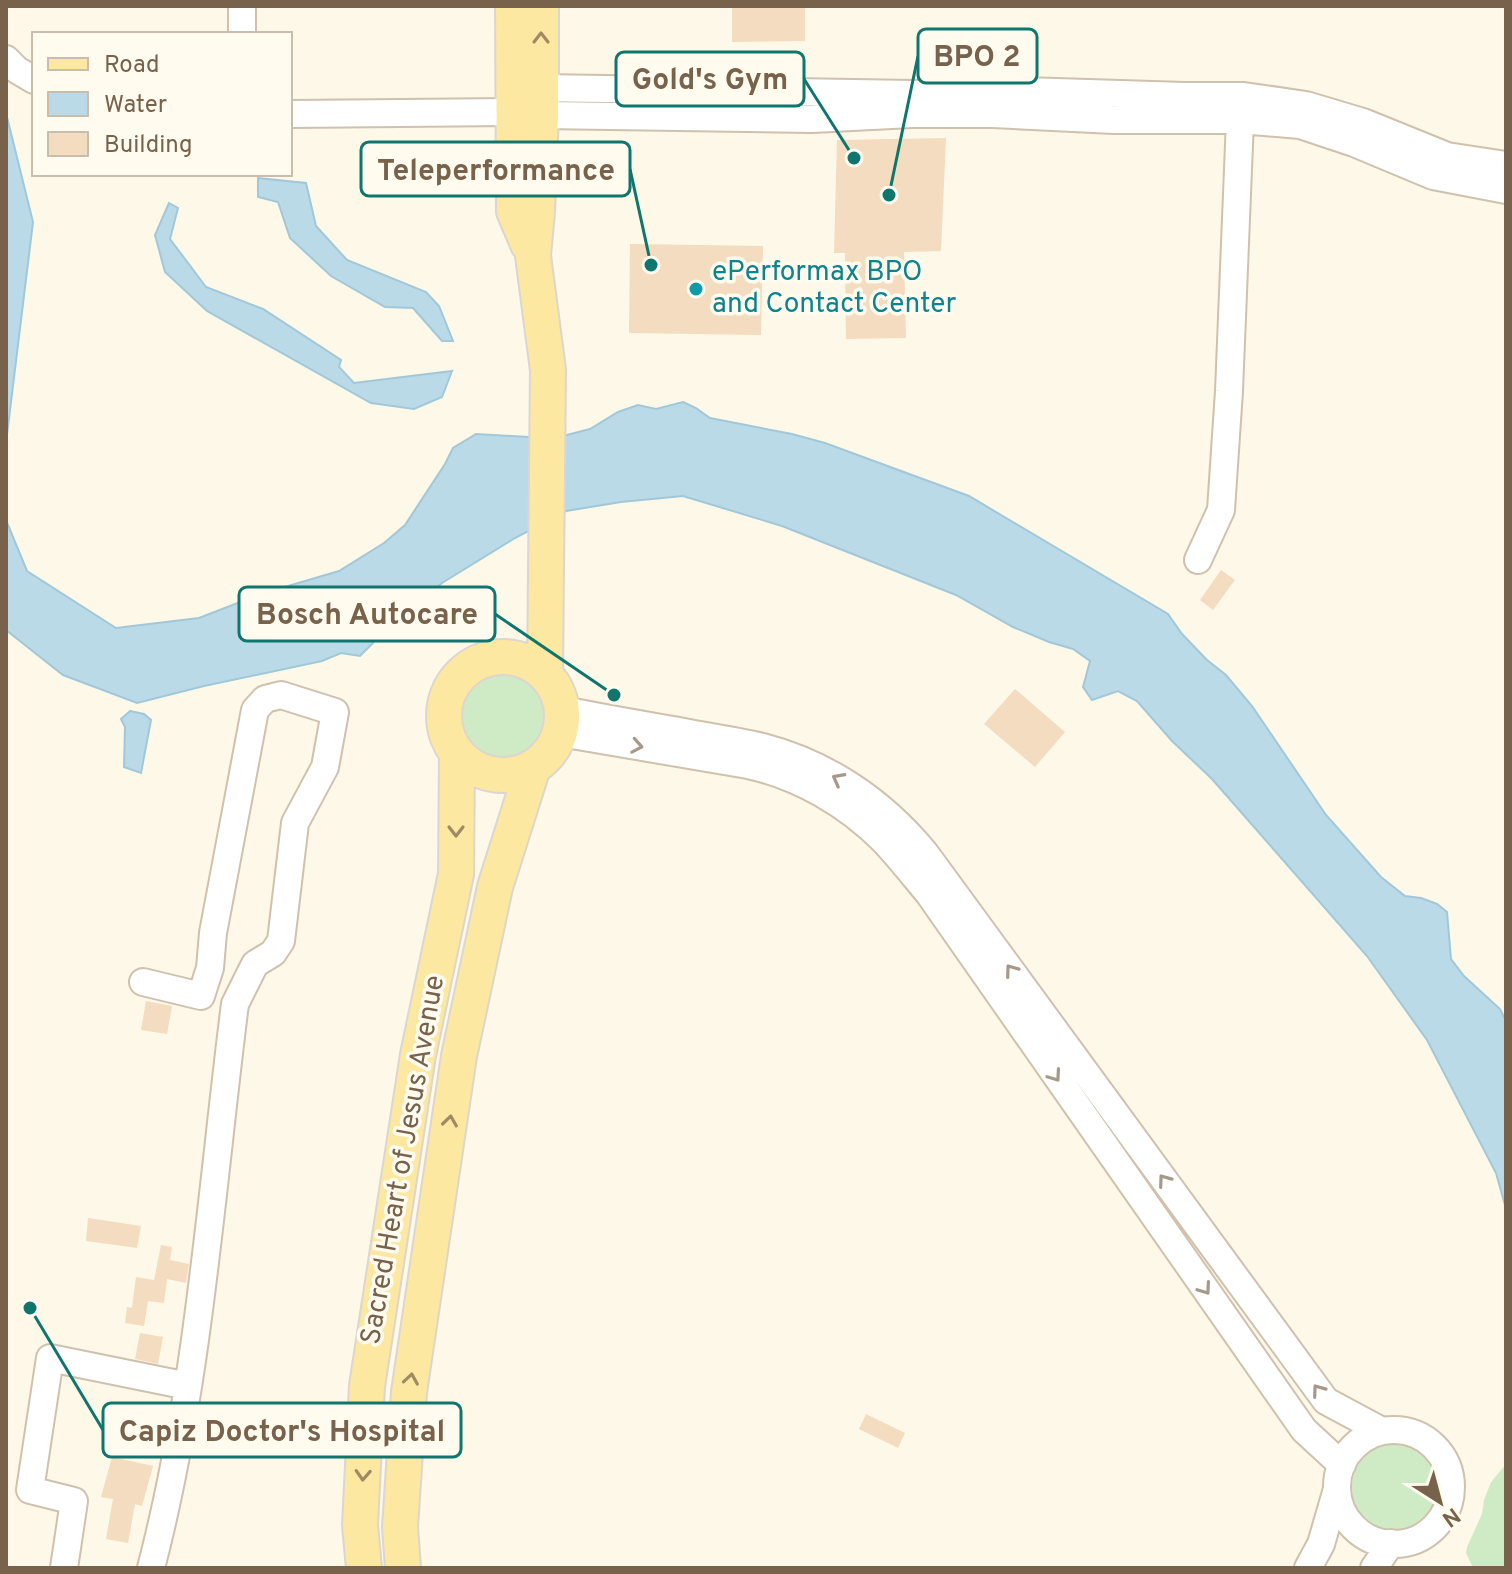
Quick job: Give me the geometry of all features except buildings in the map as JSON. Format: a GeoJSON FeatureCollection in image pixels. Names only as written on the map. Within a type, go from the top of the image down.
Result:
{"type":"FeatureCollection","features":[{"type":"Feature","properties":{"kind":"main road"},"geometry":{"type":"LineString","coordinates":[[513,6],[532,105]]}},
{"type":"Feature","properties":{"kind":"main road"},"geometry":{"type":"LineString","coordinates":[[541,6],[532,105],[514,211],[533,256],[548,370],[545,673]]}},
{"type":"Feature","properties":{"kind":"main road"},"geometry":{"type":"LineString","coordinates":[[510,657],[529,662],[545,673],[559,694],[562,722],[554,747],[533,767],[513,775],[492,774],[472,767],[457,753],[444,726],[445,706],[451,687],[464,672],[480,661],[510,657]]}},
{"type":"Feature","properties":{"kind":"main road","name":"Sacred Heart of Jesus Avenue"},"geometry":{"type":"LineString","coordinates":[[364,1568],[360,1525],[367,1386],[418,1055],[456,874],[457,753]]}},
{"type":"Feature","properties":{"kind":"main road","name":"Sacred Heart of Jesus Avenue"},"geometry":{"type":"LineString","coordinates":[[403,1568],[400,1527],[409,1392],[459,1056],[495,887],[533,767]]}},
{"type":"Feature","properties":{"kind":"street"},"geometry":{"type":"LineString","coordinates":[[242,6],[242,32]]}},
{"type":"Feature","properties":{"kind":"street"},"geometry":{"type":"LineString","coordinates":[[6,59],[32,79]]}},
{"type":"Feature","properties":{"kind":"street"},"geometry":{"type":"LineString","coordinates":[[812,119],[813,92]]}},
{"type":"Feature","properties":{"kind":"street"},"geometry":{"type":"LineString","coordinates":[[292,114],[813,92],[913,104]]}},
{"type":"Feature","properties":{"kind":"street"},"geometry":{"type":"LineString","coordinates":[[532,105],[812,119],[913,104],[1244,96],[1306,105],[1433,176],[1506,190]]}},
{"type":"Feature","properties":{"kind":"street"},"geometry":{"type":"LineString","coordinates":[[992,102],[1114,120],[1240,120],[1358,132],[1447,156],[1506,165]]}},
{"type":"Feature","properties":{"kind":"street"},"geometry":{"type":"LineString","coordinates":[[1198,560],[1221,510],[1240,120]]}},
{"type":"Feature","properties":{"kind":"street"},"geometry":{"type":"LineString","coordinates":[[151,1568],[168,1505],[188,1386],[235,1004],[255,964],[273,953],[281,941],[295,823],[325,767],[335,712],[281,695],[265,699],[255,710],[216,917],[210,968],[201,996]]}},
{"type":"Feature","properties":{"kind":"street"},"geometry":{"type":"LineString","coordinates":[[562,722],[771,750],[838,778],[886,811],[925,853],[1326,1401],[1382,1431]]}},
{"type":"Feature","properties":{"kind":"street"},"geometry":{"type":"LineString","coordinates":[[562,722],[776,772],[859,818],[896,854],[929,894],[1340,1477],[1341,1508],[1351,1524],[1373,1540],[1391,1543],[1421,1537],[1437,1523],[1450,1499],[1451,1480],[1442,1455],[1423,1437],[1408,1431],[1382,1431],[1359,1441],[1349,1452],[1340,1477],[1321,1544],[1308,1568]]}},
{"type":"Feature","properties":{"kind":"street"},"geometry":{"type":"LineString","coordinates":[[143,982],[235,1004]]}},
{"type":"Feature","properties":{"kind":"street"},"geometry":{"type":"LineString","coordinates":[[64,1568],[74,1501],[30,1490],[50,1358],[188,1386]]}},
{"type":"Feature","properties":{"kind":"street"},"geometry":{"type":"LineString","coordinates":[[1374,1568],[1391,1543]]}},
{"type":"Feature","properties":{"kind":"green space"},"geometry":{"type":"Polygon","coordinates":[[[505,674],[529,681],[541,693],[548,717],[541,741],[529,753],[505,760],[481,753],[469,741],[462,717],[469,693],[481,681],[505,674]]]}},
{"type":"Feature","properties":{"kind":"green space"},"geometry":{"type":"Polygon","coordinates":[[[1395,1444],[1411,1448],[1425,1457],[1434,1471],[1438,1487],[1434,1503],[1425,1517],[1411,1526],[1395,1530],[1379,1526],[1365,1517],[1356,1503],[1352,1487],[1356,1471],[1365,1457],[1379,1448],[1395,1444]]]}},
{"type":"Feature","properties":{"kind":"green space"},"geometry":{"type":"Polygon","coordinates":[[[1506,1464],[1506,1568],[1473,1568],[1466,1553],[1467,1547],[1482,1514],[1491,1482],[1506,1464]]]}},
{"type":"Feature","properties":{"kind":"water"},"geometry":{"type":"Polygon","coordinates":[[[6,113],[33,222],[6,443],[6,113]]]}},
{"type":"Feature","properties":{"kind":"water"},"geometry":{"type":"Polygon","coordinates":[[[258,178],[306,183],[316,226],[347,260],[426,292],[439,306],[453,341],[442,341],[413,308],[385,307],[331,276],[290,238],[278,202],[258,197],[258,178]]]}},
{"type":"Feature","properties":{"kind":"water"},"geometry":{"type":"Polygon","coordinates":[[[169,203],[178,208],[170,239],[206,287],[263,309],[341,360],[339,367],[354,383],[452,371],[442,397],[414,409],[371,403],[207,311],[165,272],[155,235],[169,203]]]}},
{"type":"Feature","properties":{"kind":"water"},"geometry":{"type":"Polygon","coordinates":[[[683,402],[710,418],[825,443],[969,496],[1168,614],[1182,634],[1226,675],[1252,706],[1326,815],[1381,877],[1405,896],[1437,904],[1447,912],[1451,959],[1464,976],[1500,1009],[1506,1021],[1506,1209],[1496,1173],[1427,1040],[1367,956],[1212,779],[1172,741],[1137,701],[1118,691],[1092,700],[1083,687],[1090,661],[1073,649],[1013,627],[956,595],[782,526],[683,496],[566,511],[442,583],[390,626],[360,656],[341,653],[322,661],[137,703],[63,675],[6,630],[6,520],[27,571],[116,628],[199,618],[261,594],[339,571],[384,543],[405,525],[453,448],[476,434],[563,436],[590,429],[618,412],[638,405],[656,409],[683,402]]]}},
{"type":"Feature","properties":{"kind":"water"},"geometry":{"type":"Polygon","coordinates":[[[130,711],[144,714],[151,720],[141,773],[124,767],[125,727],[121,719],[130,711]]]}},
{"type":"Feature","properties":{"kind":"place","name":"Gold's Gym"},"geometry":{"type":"Point","coordinates":[854,158]}},
{"type":"Feature","properties":{"kind":"place","name":"BPO 2"},"geometry":{"type":"Point","coordinates":[889,195]}},
{"type":"Feature","properties":{"kind":"place","name":"Teleperformance"},"geometry":{"type":"Point","coordinates":[651,265]}},
{"type":"Feature","properties":{"kind":"place","name":"ePerformax BPO and Contact Center"},"geometry":{"type":"Point","coordinates":[696,289]}},
{"type":"Feature","properties":{"kind":"place","name":"Bosch Autocare"},"geometry":{"type":"Point","coordinates":[614,695]}},
{"type":"Feature","properties":{"kind":"place","name":"Capiz Doctor's Hospital"},"geometry":{"type":"Point","coordinates":[30,1308]}}]}
